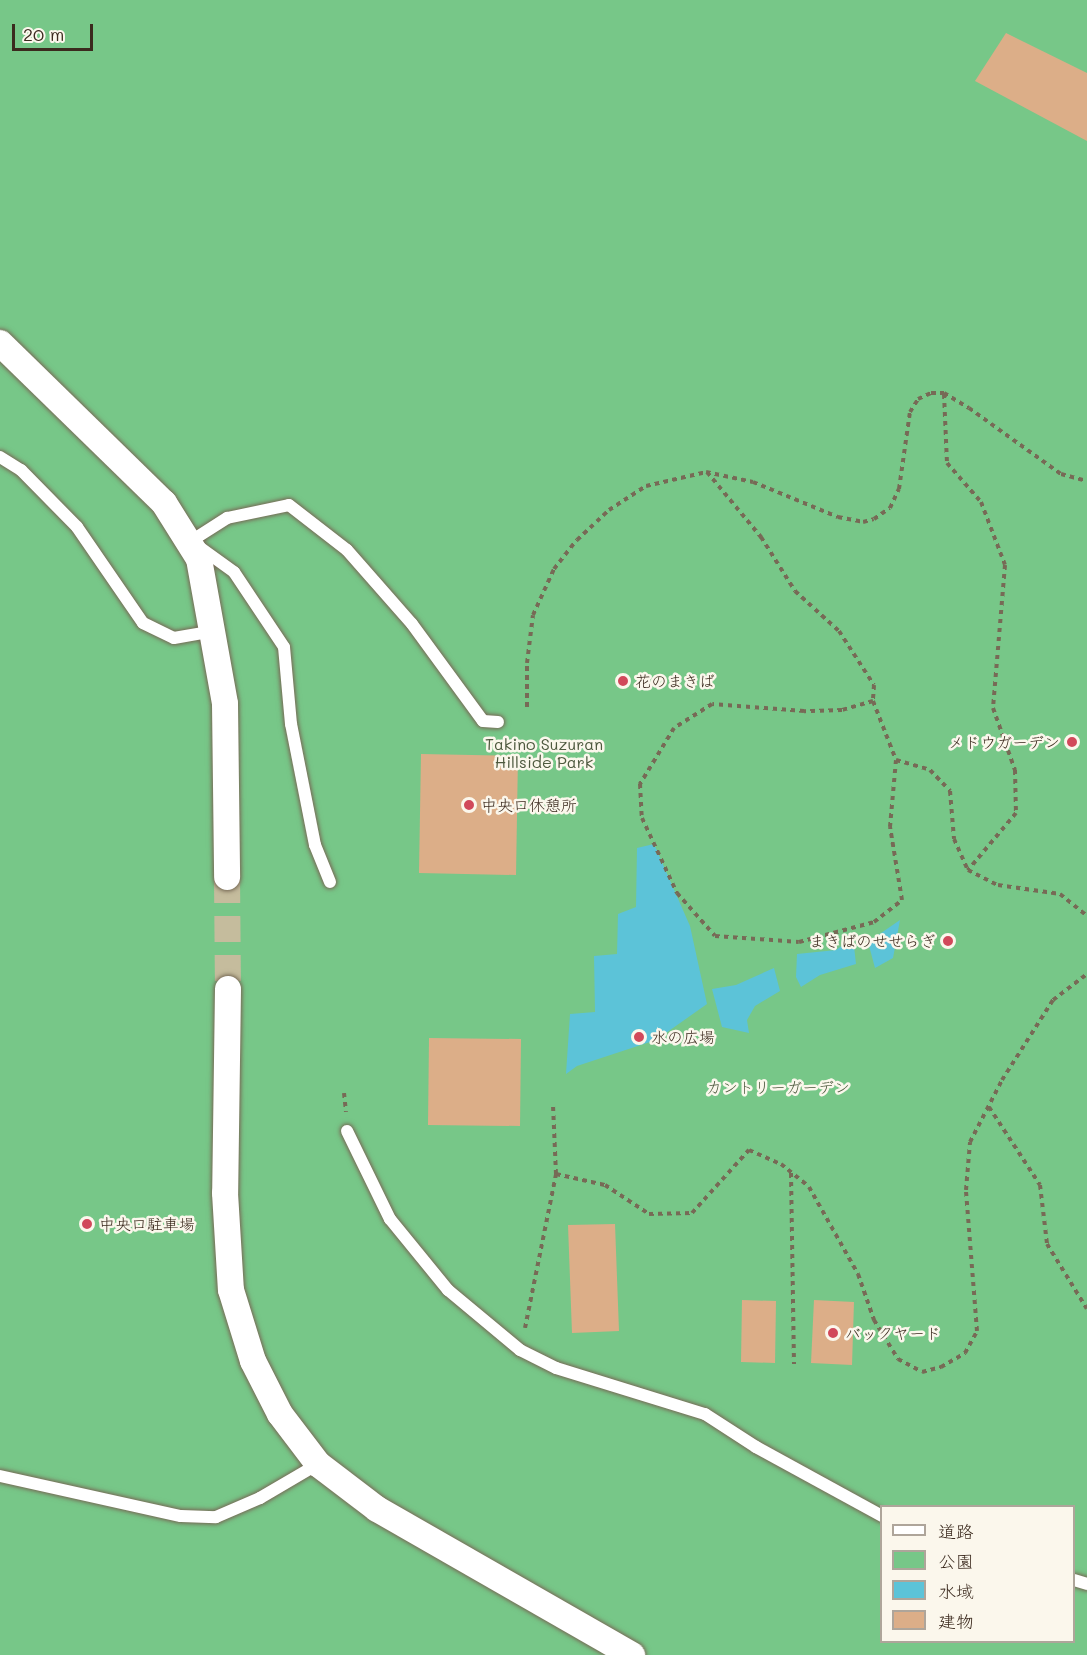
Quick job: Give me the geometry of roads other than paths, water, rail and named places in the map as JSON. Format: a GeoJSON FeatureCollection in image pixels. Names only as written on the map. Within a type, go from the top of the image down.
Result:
{"type":"FeatureCollection","features":[{"type":"Feature","properties":{"kind":"street"},"geometry":{"type":"LineString","coordinates":[[0,343],[112,448],[164,503],[191,541],[199,559],[225,704],[227,877]]}},
{"type":"Feature","properties":{"kind":"street"},"geometry":{"type":"LineString","coordinates":[[228,989],[225,1193],[231,1290],[253,1361],[280,1414],[318,1464],[377,1509],[430,1542],[632,1655]]}},
{"type":"Feature","properties":{"kind":"lane"},"geometry":{"type":"LineString","coordinates":[[0,457],[21,470],[76,527],[143,623],[174,638],[213,631]]}},
{"type":"Feature","properties":{"kind":"lane"},"geometry":{"type":"LineString","coordinates":[[330,882],[315,845],[293,735],[284,646],[234,572],[191,541],[227,518],[289,505],[347,550],[412,624],[483,721],[498,722]]}},
{"type":"Feature","properties":{"kind":"lane"},"geometry":{"type":"LineString","coordinates":[[347,1131],[390,1219],[448,1290],[520,1350],[556,1368],[705,1414],[756,1447],[880,1515]]}},
{"type":"Feature","properties":{"kind":"lane"},"geometry":{"type":"LineString","coordinates":[[0,1476],[181,1516],[216,1517],[260,1498],[318,1464]]}},
{"type":"Feature","properties":{"kind":"water"},"geometry":{"type":"Polygon","coordinates":[[[654,844],[690,926],[707,1004],[656,1040],[577,1066],[566,1074],[570,1014],[595,1012],[594,956],[617,954],[618,914],[636,907],[637,848],[654,844]]]}},
{"type":"Feature","properties":{"kind":"water"},"geometry":{"type":"Polygon","coordinates":[[[900,920],[893,958],[875,968],[868,942],[900,920]]]}},
{"type":"Feature","properties":{"kind":"water"},"geometry":{"type":"Polygon","coordinates":[[[847,942],[854,946],[856,964],[820,975],[801,987],[796,977],[797,954],[836,950],[847,942]]]}},
{"type":"Feature","properties":{"kind":"water"},"geometry":{"type":"Polygon","coordinates":[[[774,968],[780,991],[755,1006],[747,1020],[749,1033],[722,1027],[712,989],[736,985],[774,968]]]}},
{"type":"Feature","properties":{"kind":"tunnel"},"geometry":{"type":"LineString","coordinates":[[227,877],[228,989]]}},
{"type":"Feature","properties":{"kind":"place","name":"花のまきば"},"geometry":{"type":"Point","coordinates":[623,681]}},
{"type":"Feature","properties":{"kind":"place","name":"メドウガーデン"},"geometry":{"type":"Point","coordinates":[1072,742]}},
{"type":"Feature","properties":{"kind":"place","name":"中央口休憩所"},"geometry":{"type":"Point","coordinates":[469,805]}},
{"type":"Feature","properties":{"kind":"place","name":"まきばのせせらぎ"},"geometry":{"type":"Point","coordinates":[948,941]}},
{"type":"Feature","properties":{"kind":"place","name":"水の広場"},"geometry":{"type":"Point","coordinates":[639,1037]}},
{"type":"Feature","properties":{"kind":"place","name":"中央口駐車場"},"geometry":{"type":"Point","coordinates":[87,1224]}},
{"type":"Feature","properties":{"kind":"place","name":"バックヤード"},"geometry":{"type":"Point","coordinates":[833,1333]}},
{"type":"Feature","properties":{"kind":"park label","name":"Takino Suzuran Hillside Park"},"geometry":{"type":"Point","coordinates":[544,753]}},
{"type":"Feature","properties":{"kind":"park label","name":"カントリーガーデン"},"geometry":{"type":"Point","coordinates":[778,1087]}}]}
